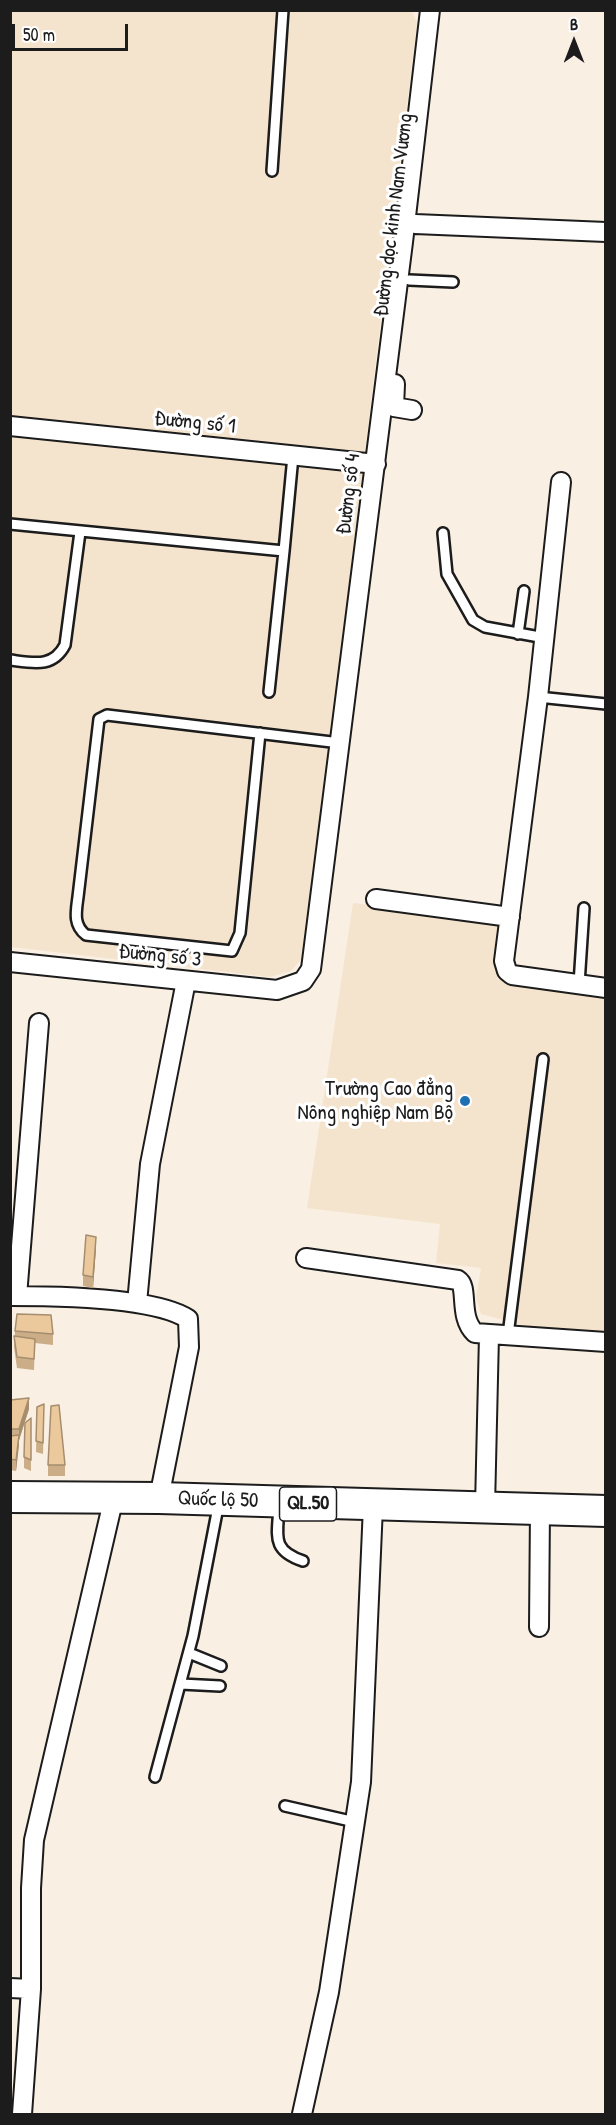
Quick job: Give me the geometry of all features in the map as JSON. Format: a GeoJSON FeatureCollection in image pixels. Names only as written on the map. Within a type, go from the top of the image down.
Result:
{"type":"FeatureCollection","features":[{"type":"Feature","properties":{"kind":"highway","name":"Quốc lộ 50"},"geometry":{"type":"LineString","coordinates":[[10,1497],[159,1498],[606,1511]]}},
{"type":"Feature","properties":{"kind":"street","name":"Đường số 4"},"geometry":{"type":"LineString","coordinates":[[303,981],[311,969],[376,464],[430,10]]}},
{"type":"Feature","properties":{"kind":"street","name":"Đường dọc kinh Nam Vương"},"geometry":{"type":"LineString","coordinates":[[412,410],[394,408],[393,394],[441,10]]}},
{"type":"Feature","properties":{"kind":"street"},"geometry":{"type":"LineString","coordinates":[[415,224],[606,232]]}},
{"type":"Feature","properties":{"kind":"street","name":"Đường số 1"},"geometry":{"type":"LineString","coordinates":[[10,426],[376,464]]}},
{"type":"Feature","properties":{"kind":"street"},"geometry":{"type":"LineString","coordinates":[[561,482],[538,697],[504,960],[507,971],[512,975],[606,988]]}},
{"type":"Feature","properties":{"kind":"street"},"geometry":{"type":"LineString","coordinates":[[376,899],[510,917]]}},
{"type":"Feature","properties":{"kind":"street","name":"Đường số 3"},"geometry":{"type":"LineString","coordinates":[[10,962],[277,990],[303,981]]}},
{"type":"Feature","properties":{"kind":"street"},"geometry":{"type":"LineString","coordinates":[[137,1303],[150,1164],[186,981]]}},
{"type":"Feature","properties":{"kind":"street"},"geometry":{"type":"LineString","coordinates":[[39,1023],[14,1296],[137,1303],[182,1314],[188,1318],[189,1347],[159,1498]]}},
{"type":"Feature","properties":{"kind":"street"},"geometry":{"type":"LineString","coordinates":[[306,1258],[458,1280],[464,1288],[463,1307],[471,1328],[475,1332],[489,1335],[606,1342]]}},
{"type":"Feature","properties":{"kind":"street"},"geometry":{"type":"LineString","coordinates":[[485,1508],[489,1335]]}},
{"type":"Feature","properties":{"kind":"street"},"geometry":{"type":"LineString","coordinates":[[22,2115],[32,1989],[31,1888],[34,1840],[114,1497]]}},
{"type":"Feature","properties":{"kind":"street"},"geometry":{"type":"LineString","coordinates":[[302,2115],[328,1992],[361,1782],[373,1506]]}},
{"type":"Feature","properties":{"kind":"street"},"geometry":{"type":"LineString","coordinates":[[539,1628],[540,1509]]}},
{"type":"Feature","properties":{"kind":"street"},"geometry":{"type":"LineString","coordinates":[[10,1988],[32,1989]]}},
{"type":"Feature","properties":{"kind":"lane"},"geometry":{"type":"LineString","coordinates":[[272,171],[283,10]]}},
{"type":"Feature","properties":{"kind":"lane"},"geometry":{"type":"LineString","coordinates":[[409,280],[453,282]]}},
{"type":"Feature","properties":{"kind":"lane"},"geometry":{"type":"LineString","coordinates":[[269,692],[293,456]]}},
{"type":"Feature","properties":{"kind":"lane"},"geometry":{"type":"LineString","coordinates":[[10,524],[284,551]]}},
{"type":"Feature","properties":{"kind":"lane"},"geometry":{"type":"LineString","coordinates":[[10,660],[50,662],[59,656],[65,645],[80,532]]}},
{"type":"Feature","properties":{"kind":"lane"},"geometry":{"type":"LineString","coordinates":[[442,533],[447,573],[473,620],[485,627],[545,638]]}},
{"type":"Feature","properties":{"kind":"lane"},"geometry":{"type":"LineString","coordinates":[[518,634],[524,591]]}},
{"type":"Feature","properties":{"kind":"lane"},"geometry":{"type":"LineString","coordinates":[[538,697],[606,704]]}},
{"type":"Feature","properties":{"kind":"lane"},"geometry":{"type":"LineString","coordinates":[[260,733],[240,933],[232,951],[86,935],[79,930],[76,921],[78,897],[99,719],[107,715],[260,733],[340,743]]}},
{"type":"Feature","properties":{"kind":"lane"},"geometry":{"type":"LineString","coordinates":[[579,984],[584,908]]}},
{"type":"Feature","properties":{"kind":"lane"},"geometry":{"type":"LineString","coordinates":[[508,1335],[543,1059]]}},
{"type":"Feature","properties":{"kind":"lane"},"geometry":{"type":"LineString","coordinates":[[155,1778],[182,1684],[219,1500]]}},
{"type":"Feature","properties":{"kind":"lane"},"geometry":{"type":"LineString","coordinates":[[279,1502],[277,1542],[280,1548],[303,1561]]}},
{"type":"Feature","properties":{"kind":"lane"},"geometry":{"type":"LineString","coordinates":[[189,1653],[221,1666]]}},
{"type":"Feature","properties":{"kind":"lane"},"geometry":{"type":"LineString","coordinates":[[182,1684],[220,1686]]}},
{"type":"Feature","properties":{"kind":"lane"},"geometry":{"type":"LineString","coordinates":[[285,1806],[356,1822]]}},
{"type":"Feature","properties":{"kind":"shaded area"},"geometry":{"type":"Polygon","coordinates":[[[11,11],[412,11],[417,23],[303,957],[291,971],[270,977],[11,947],[11,11]]]}},
{"type":"Feature","properties":{"kind":"shaded area","name":"Trường Cao đẳng Nông nghiệp Nam Bộ"},"geometry":{"type":"Polygon","coordinates":[[[353,903],[504,921],[497,979],[605,993],[605,1333],[537,1329],[481,1314],[476,1298],[481,1268],[436,1263],[440,1224],[307,1208],[353,903]]]}},
{"type":"Feature","properties":{"kind":"building"},"geometry":{"type":"Polygon","coordinates":[[[86,1235],[96,1237],[93,1277],[83,1275],[86,1235]]]}},
{"type":"Feature","properties":{"kind":"building"},"geometry":{"type":"Polygon","coordinates":[[[17,1314],[51,1315],[53,1334],[15,1331],[17,1314]]]}},
{"type":"Feature","properties":{"kind":"building"},"geometry":{"type":"Polygon","coordinates":[[[14,1336],[35,1339],[34,1359],[17,1357],[14,1336]]]}},
{"type":"Feature","properties":{"kind":"building"},"geometry":{"type":"Polygon","coordinates":[[[29,1398],[19,1429],[10,1429],[10,1400],[29,1398]]]}},
{"type":"Feature","properties":{"kind":"building"},"geometry":{"type":"Polygon","coordinates":[[[44,1404],[43,1443],[36,1441],[37,1407],[44,1404]]]}},
{"type":"Feature","properties":{"kind":"building"},"geometry":{"type":"Polygon","coordinates":[[[59,1405],[65,1465],[48,1465],[51,1406],[59,1405]]]}},
{"type":"Feature","properties":{"kind":"building"},"geometry":{"type":"Polygon","coordinates":[[[31,1418],[31,1460],[24,1457],[25,1423],[31,1418]]]}},
{"type":"Feature","properties":{"kind":"building"},"geometry":{"type":"Polygon","coordinates":[[[19,1435],[16,1460],[10,1459],[10,1436],[19,1435]]]}},
{"type":"Feature","properties":{"kind":"place","name":"Trường Cao đẳng Nông nghiệp Nam Bộ"},"geometry":{"type":"Point","coordinates":[465,1101]}}]}
